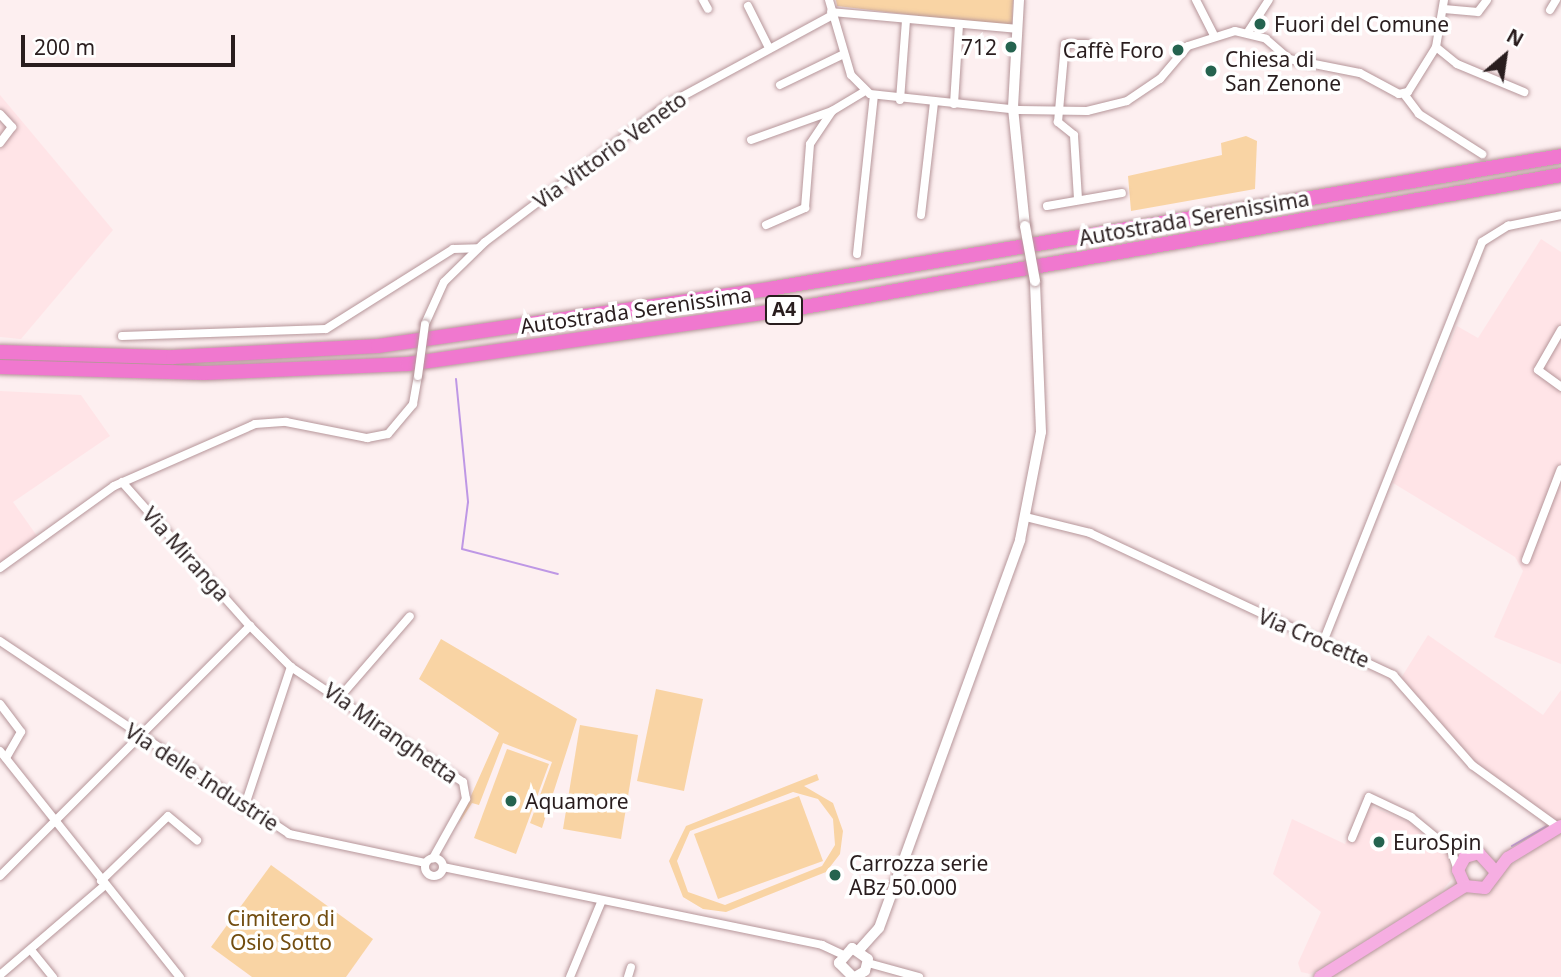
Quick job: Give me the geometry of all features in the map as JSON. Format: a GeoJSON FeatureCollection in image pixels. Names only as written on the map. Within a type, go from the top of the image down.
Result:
{"type":"FeatureCollection","features":[{"type":"Feature","properties":{"kind":"highway","name":"Autostrada Serenissima"},"geometry":{"type":"LineString","coordinates":[[0,352],[173,358],[378,346],[775,288],[1561,156]]}},
{"type":"Feature","properties":{"kind":"highway","name":"Autostrada Serenissima"},"geometry":{"type":"LineString","coordinates":[[0,367],[204,373],[408,364],[804,307],[1561,176]]}},
{"type":"Feature","properties":{"kind":"main road"},"geometry":{"type":"LineString","coordinates":[[1460,877],[1485,888],[1495,871],[1508,858],[1560,827]]}},
{"type":"Feature","properties":{"kind":"main road"},"geometry":{"type":"LineString","coordinates":[[1484,856],[1495,871]]}},
{"type":"Feature","properties":{"kind":"main road"},"geometry":{"type":"LineString","coordinates":[[1320,977],[1449,893],[1460,877],[1465,857],[1508,858]]}},
{"type":"Feature","properties":{"kind":"street"},"geometry":{"type":"LineString","coordinates":[[703,0],[708,9]]}},
{"type":"Feature","properties":{"kind":"street"},"geometry":{"type":"LineString","coordinates":[[829,0],[842,55],[865,91],[874,96],[1059,112],[1126,101],[1160,79],[1177,55],[1213,34],[1248,32],[1282,55],[1360,73],[1404,94],[1410,108],[1482,154]]}},
{"type":"Feature","properties":{"kind":"street"},"geometry":{"type":"LineString","coordinates":[[869,963],[854,977],[840,968],[841,954],[860,949],[879,929],[1026,517],[1043,388],[1035,281],[1025,226],[1013,108],[1019,0]]}},
{"type":"Feature","properties":{"kind":"street"},"geometry":{"type":"LineString","coordinates":[[1196,0],[1213,34]]}},
{"type":"Feature","properties":{"kind":"street"},"geometry":{"type":"LineString","coordinates":[[1248,32],[1269,0]]}},
{"type":"Feature","properties":{"kind":"street"},"geometry":{"type":"LineString","coordinates":[[1404,94],[1436,47],[1444,5],[1478,12],[1487,0]]}},
{"type":"Feature","properties":{"kind":"street"},"geometry":{"type":"LineString","coordinates":[[1550,10],[1556,0]]}},
{"type":"Feature","properties":{"kind":"street"},"geometry":{"type":"LineString","coordinates":[[748,6],[768,46]]}},
{"type":"Feature","properties":{"kind":"street"},"geometry":{"type":"LineString","coordinates":[[831,14],[1017,29]]}},
{"type":"Feature","properties":{"kind":"street","name":"Via Vittorio Veneto"},"geometry":{"type":"LineString","coordinates":[[0,568],[122,482],[269,422],[367,438],[388,434],[413,404],[425,324],[444,282],[478,248],[668,104],[768,46],[831,14]]}},
{"type":"Feature","properties":{"kind":"street"},"geometry":{"type":"LineString","coordinates":[[900,100],[906,20]]}},
{"type":"Feature","properties":{"kind":"street"},"geometry":{"type":"LineString","coordinates":[[954,104],[959,24]]}},
{"type":"Feature","properties":{"kind":"street"},"geometry":{"type":"LineString","coordinates":[[1078,199],[1074,135],[1059,125],[1059,112],[1065,44],[1087,44]]}},
{"type":"Feature","properties":{"kind":"street"},"geometry":{"type":"LineString","coordinates":[[1436,47],[1457,64],[1524,92]]}},
{"type":"Feature","properties":{"kind":"street"},"geometry":{"type":"LineString","coordinates":[[780,85],[842,55]]}},
{"type":"Feature","properties":{"kind":"street"},"geometry":{"type":"LineString","coordinates":[[751,140],[832,111],[865,91]]}},
{"type":"Feature","properties":{"kind":"street"},"geometry":{"type":"LineString","coordinates":[[857,254],[874,96]]}},
{"type":"Feature","properties":{"kind":"street"},"geometry":{"type":"LineString","coordinates":[[921,215],[934,103]]}},
{"type":"Feature","properties":{"kind":"street"},"geometry":{"type":"LineString","coordinates":[[766,225],[805,208],[810,144],[832,111]]}},
{"type":"Feature","properties":{"kind":"street"},"geometry":{"type":"LineString","coordinates":[[0,114],[12,127],[0,143]]}},
{"type":"Feature","properties":{"kind":"street"},"geometry":{"type":"LineString","coordinates":[[1047,206],[1122,193]]}},
{"type":"Feature","properties":{"kind":"street"},"geometry":{"type":"LineString","coordinates":[[1322,642],[1482,242],[1507,226],[1561,215]]}},
{"type":"Feature","properties":{"kind":"street"},"geometry":{"type":"LineString","coordinates":[[122,336],[326,329],[453,249],[478,248]]}},
{"type":"Feature","properties":{"kind":"street"},"geometry":{"type":"LineString","coordinates":[[1561,330],[1538,370],[1561,387]]}},
{"type":"Feature","properties":{"kind":"street"},"geometry":{"type":"LineString","coordinates":[[1526,560],[1561,469]]}},
{"type":"Feature","properties":{"kind":"street","name":"Via Miranga"},"geometry":{"type":"LineString","coordinates":[[122,482],[252,628]]}},
{"type":"Feature","properties":{"kind":"street","name":"Via Crocette"},"geometry":{"type":"LineString","coordinates":[[1026,517],[1090,533],[1406,684],[1472,765],[1560,827]]}},
{"type":"Feature","properties":{"kind":"street"},"geometry":{"type":"LineString","coordinates":[[339,698],[410,616]]}},
{"type":"Feature","properties":{"kind":"street"},"geometry":{"type":"LineString","coordinates":[[0,876],[136,735],[252,628]]}},
{"type":"Feature","properties":{"kind":"street","name":"Via Miranghetta"},"geometry":{"type":"LineString","coordinates":[[252,628],[292,667],[468,789],[429,861]]}},
{"type":"Feature","properties":{"kind":"street","name":"Via delle Industrie"},"geometry":{"type":"LineString","coordinates":[[0,640],[244,808],[289,834],[429,861],[443,867],[822,945],[841,954]]}},
{"type":"Feature","properties":{"kind":"street"},"geometry":{"type":"LineString","coordinates":[[244,808],[292,667]]}},
{"type":"Feature","properties":{"kind":"street"},"geometry":{"type":"LineString","coordinates":[[0,704],[21,732],[3,754],[103,884],[180,977]]}},
{"type":"Feature","properties":{"kind":"street"},"geometry":{"type":"LineString","coordinates":[[1352,838],[1369,797],[1411,817],[1451,850],[1484,856]]}},
{"type":"Feature","properties":{"kind":"street"},"geometry":{"type":"LineString","coordinates":[[0,975],[103,884],[168,816],[197,840]]}},
{"type":"Feature","properties":{"kind":"street"},"geometry":{"type":"LineString","coordinates":[[1451,850],[1460,877]]}},
{"type":"Feature","properties":{"kind":"street","name":"Via delle Industrie"},"geometry":{"type":"LineString","coordinates":[[429,861],[431,875],[443,867]]}},
{"type":"Feature","properties":{"kind":"street"},"geometry":{"type":"LineString","coordinates":[[570,977],[602,900]]}},
{"type":"Feature","properties":{"kind":"street"},"geometry":{"type":"LineString","coordinates":[[860,949],[869,963],[919,977]]}},
{"type":"Feature","properties":{"kind":"street"},"geometry":{"type":"LineString","coordinates":[[31,950],[53,977]]}},
{"type":"Feature","properties":{"kind":"street"},"geometry":{"type":"LineString","coordinates":[[628,977],[631,967]]}},
{"type":"Feature","properties":{"kind":"shaded area"},"geometry":{"type":"Polygon","coordinates":[[[0,95],[113,230],[21,339],[0,337],[0,95]]]}},
{"type":"Feature","properties":{"kind":"shaded area"},"geometry":{"type":"Polygon","coordinates":[[[1541,239],[1561,252],[1561,664],[1494,637],[1523,571],[1515,557],[1393,483],[1457,326],[1478,338],[1541,239]]]}},
{"type":"Feature","properties":{"kind":"shaded area"},"geometry":{"type":"Polygon","coordinates":[[[0,391],[81,395],[110,436],[13,502],[37,536],[0,564],[0,391]]]}},
{"type":"Feature","properties":{"kind":"shaded area"},"geometry":{"type":"Polygon","coordinates":[[[1428,635],[1543,715],[1561,690],[1561,824],[1472,760],[1401,678],[1428,635]]]}},
{"type":"Feature","properties":{"kind":"shaded area"},"geometry":{"type":"Polygon","coordinates":[[[1363,803],[1409,822],[1448,855],[1452,879],[1440,893],[1310,974],[1301,972],[1298,963],[1321,912],[1273,874],[1292,819],[1345,844],[1363,803]]]}},
{"type":"Feature","properties":{"kind":"shaded area"},"geometry":{"type":"Polygon","coordinates":[[[1561,832],[1561,977],[1326,977],[1465,893],[1487,894],[1499,873],[1561,832]]]}},
{"type":"Feature","properties":{"kind":"green space"},"geometry":{"type":"Polygon","coordinates":[[[836,0],[1013,0],[1012,27],[837,6],[836,0]]]}},
{"type":"Feature","properties":{"kind":"green space"},"geometry":{"type":"Polygon","coordinates":[[[1246,136],[1257,141],[1255,189],[1131,211],[1128,176],[1222,155],[1221,143],[1246,136]]]}},
{"type":"Feature","properties":{"kind":"green space"},"geometry":{"type":"Polygon","coordinates":[[[441,639],[577,719],[542,828],[530,823],[552,762],[503,743],[479,805],[472,803],[458,825],[499,733],[419,679],[441,639]]]}},
{"type":"Feature","properties":{"kind":"green space"},"geometry":{"type":"Polygon","coordinates":[[[656,689],[703,699],[684,791],[637,781],[656,689]]]}},
{"type":"Feature","properties":{"kind":"green space"},"geometry":{"type":"Polygon","coordinates":[[[580,725],[638,735],[621,839],[563,829],[580,725]]]}},
{"type":"Feature","properties":{"kind":"green space","name":"Aquamore"},"geometry":{"type":"Polygon","coordinates":[[[507,749],[549,764],[516,854],[474,838],[507,749]]]}},
{"type":"Feature","properties":{"kind":"green space"},"geometry":{"type":"Polygon","coordinates":[[[817,774],[819,780],[804,786],[833,803],[843,831],[840,854],[826,872],[726,912],[703,909],[683,897],[669,861],[686,826],[817,774]],[[793,792],[690,831],[677,861],[688,892],[725,905],[822,866],[835,845],[833,819],[818,799],[793,792]]]}},
{"type":"Feature","properties":{"kind":"green space"},"geometry":{"type":"Polygon","coordinates":[[[799,796],[823,861],[718,899],[694,834],[799,796]]]}},
{"type":"Feature","properties":{"kind":"green space","name":"Cimitero di Osio Sotto"},"geometry":{"type":"Polygon","coordinates":[[[271,865],[373,939],[346,977],[252,977],[211,947],[271,865]]]}},
{"type":"Feature","properties":{"kind":"waterway"},"geometry":{"type":"LineString","coordinates":[[456,379],[468,502],[462,549],[558,574]]}},
{"type":"Feature","properties":{"kind":"waterway"},"geometry":{"type":"LineString","coordinates":[[1512,846],[1547,826]]}},
{"type":"Feature","properties":{"kind":"place","name":"Fuori del Comune"},"geometry":{"type":"Point","coordinates":[1260,24]}},
{"type":"Feature","properties":{"kind":"place","name":"712"},"geometry":{"type":"Point","coordinates":[1011,47]}},
{"type":"Feature","properties":{"kind":"place","name":"Caffè Foro"},"geometry":{"type":"Point","coordinates":[1178,50]}},
{"type":"Feature","properties":{"kind":"place","name":"Chiesa di San Zenone"},"geometry":{"type":"Point","coordinates":[1211,71]}},
{"type":"Feature","properties":{"kind":"place","name":"Aquamore"},"geometry":{"type":"Point","coordinates":[511,801]}},
{"type":"Feature","properties":{"kind":"place","name":"EuroSpin"},"geometry":{"type":"Point","coordinates":[1379,842]}},
{"type":"Feature","properties":{"kind":"place","name":"Carrozza serie ABz 50.000"},"geometry":{"type":"Point","coordinates":[835,875]}}]}
